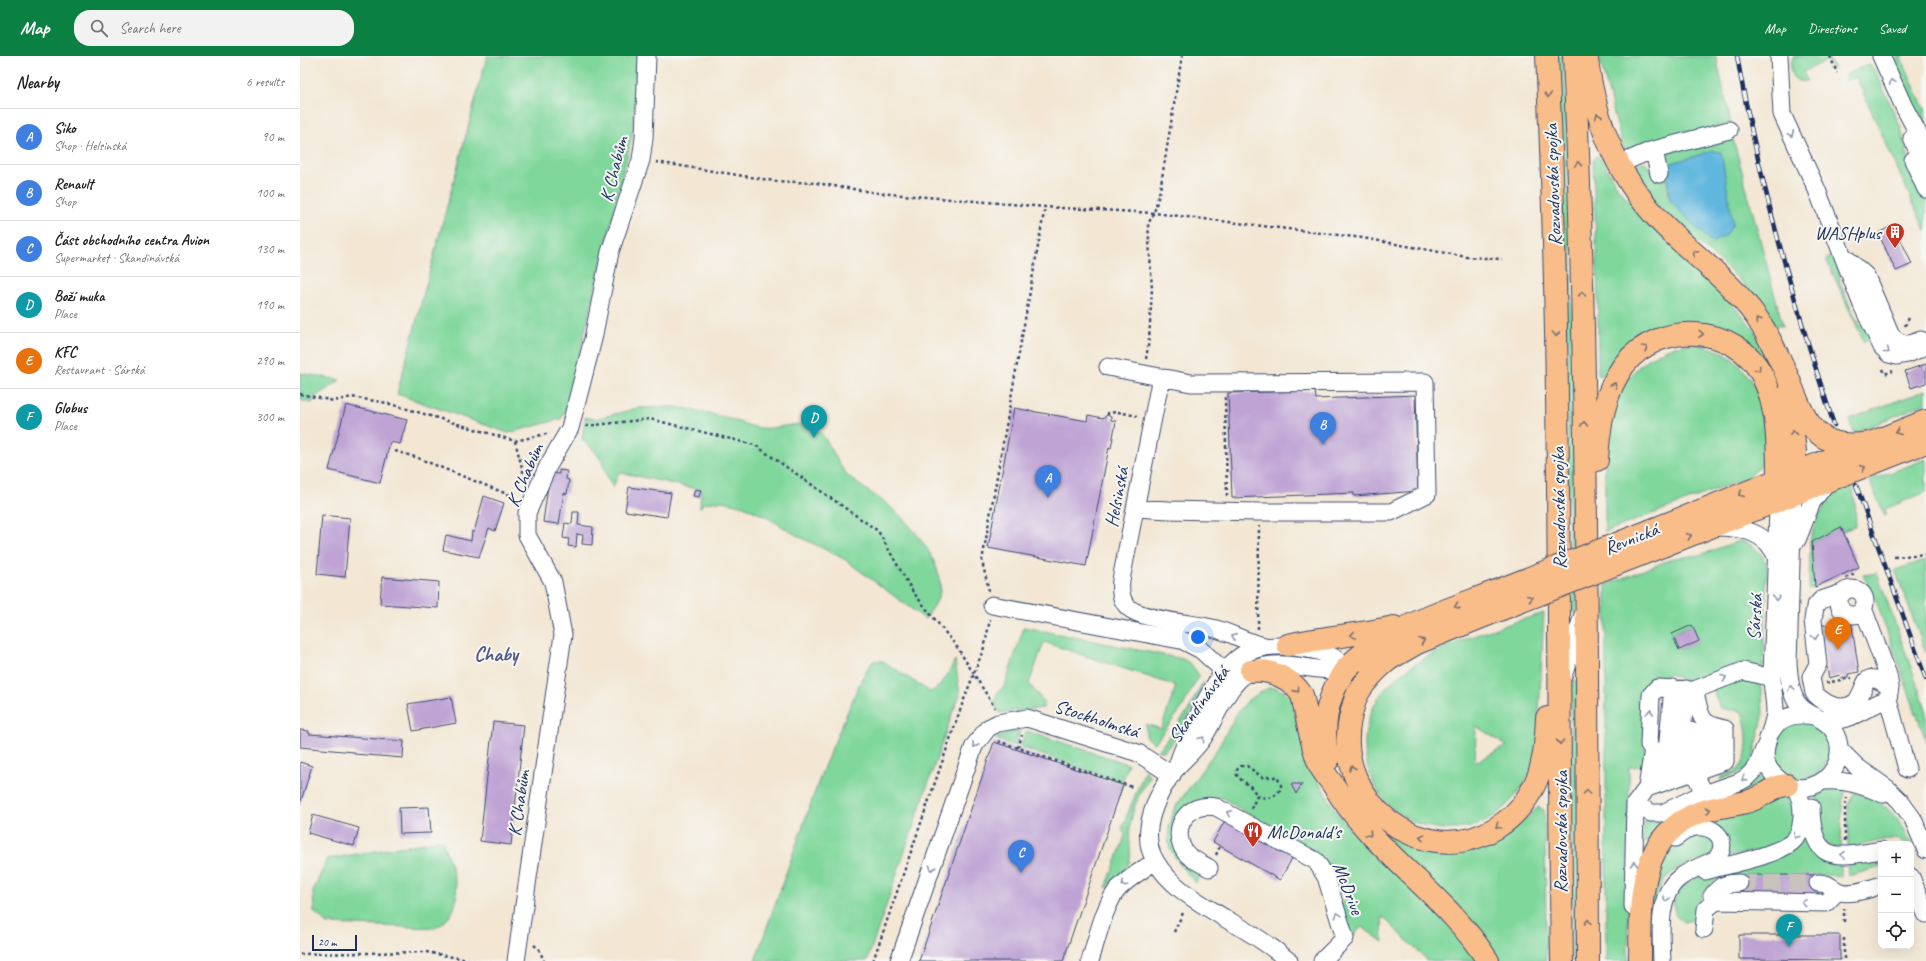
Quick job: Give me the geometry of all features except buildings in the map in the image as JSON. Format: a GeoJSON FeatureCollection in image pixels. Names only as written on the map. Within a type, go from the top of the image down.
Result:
{"type":"FeatureCollection","features":[{"type":"Feature","properties":{"kind":"main road","name":"Rozvadovská spojka"},"geometry":{"type":"LineString","coordinates":[[1547,56],[1554,261],[1559,577],[1562,961]]}},
{"type":"Feature","properties":{"kind":"main road","name":"Rozvadovská spojka"},"geometry":{"type":"LineString","coordinates":[[1574,56],[1582,253],[1587,682],[1588,961]]}},
{"type":"Feature","properties":{"kind":"main road"},"geometry":{"type":"LineString","coordinates":[[1586,56],[1594,102],[1608,142],[1619,164],[1650,212],[1724,280],[1748,305],[1766,333],[1783,366],[1805,416],[1817,432],[1830,441],[1841,444],[1869,443]]}},
{"type":"Feature","properties":{"kind":"main road"},"geometry":{"type":"LineString","coordinates":[[1586,575],[1598,438],[1606,405],[1615,381],[1624,365],[1642,349],[1660,340],[1681,334],[1707,334],[1729,342],[1753,362],[1764,381],[1772,405],[1778,454],[1786,476]]}},
{"type":"Feature","properties":{"kind":"main road"},"geometry":{"type":"LineString","coordinates":[[1783,366],[1792,420],[1786,476],[1786,498]]}},
{"type":"Feature","properties":{"kind":"main road","name":"Řevnická"},"geometry":{"type":"LineString","coordinates":[[1388,660],[1494,602],[1659,537],[1786,476],[1926,421]]}},
{"type":"Feature","properties":{"kind":"main road","name":"Řevnická"},"geometry":{"type":"LineString","coordinates":[[1659,537],[1712,527],[1926,442]]}},
{"type":"Feature","properties":{"kind":"main road"},"geometry":{"type":"LineString","coordinates":[[1388,660],[1369,677],[1358,694],[1354,704],[1348,736],[1351,767],[1365,796],[1380,814],[1409,833],[1440,840],[1472,838],[1495,828],[1510,818],[1522,806],[1533,788],[1542,765],[1559,577]]}},
{"type":"Feature","properties":{"kind":"main road","name":"Řevnická"},"geometry":{"type":"LineString","coordinates":[[1334,786],[1326,753],[1325,720],[1330,698],[1345,670],[1364,652],[1418,621],[1494,602]]}},
{"type":"Feature","properties":{"kind":"main road"},"geometry":{"type":"LineString","coordinates":[[1280,646],[1366,633],[1418,621]]}},
{"type":"Feature","properties":{"kind":"main road"},"geometry":{"type":"LineString","coordinates":[[1354,704],[1350,684],[1345,670],[1366,668],[1388,660]]}},
{"type":"Feature","properties":{"kind":"main road"},"geometry":{"type":"LineString","coordinates":[[1251,670],[1266,671],[1276,674],[1287,680],[1299,690],[1302,695],[1316,755],[1344,804],[1365,830],[1455,919],[1488,961]]}},
{"type":"Feature","properties":{"kind":"main road"},"geometry":{"type":"LineString","coordinates":[[1640,952],[1643,889],[1648,865],[1664,836],[1682,821],[1709,809],[1752,801],[1774,787],[1790,786]]}},
{"type":"Feature","properties":{"kind":"street","name":"K Chabům"},"geometry":{"type":"LineString","coordinates":[[516,961],[564,635],[553,582],[527,535],[527,513],[548,466],[570,428],[593,339],[610,252],[641,160],[644,138],[647,56]]}},
{"type":"Feature","properties":{"kind":"street"},"geometry":{"type":"LineString","coordinates":[[1779,56],[1782,114],[1849,260],[1862,305],[1881,328],[1898,342],[1906,345],[1926,338]]}},
{"type":"Feature","properties":{"kind":"street"},"geometry":{"type":"LineString","coordinates":[[1881,56],[1921,142],[1926,170]]}},
{"type":"Feature","properties":{"kind":"street"},"geometry":{"type":"LineString","coordinates":[[1619,164],[1654,150],[1729,130]]}},
{"type":"Feature","properties":{"kind":"street"},"geometry":{"type":"LineString","coordinates":[[1921,142],[1912,158],[1926,189]]}},
{"type":"Feature","properties":{"kind":"street"},"geometry":{"type":"LineString","coordinates":[[1654,150],[1659,174]]}},
{"type":"Feature","properties":{"kind":"street"},"geometry":{"type":"LineString","coordinates":[[1881,328],[1882,347],[1889,354],[1897,356],[1908,354],[1926,346]]}},
{"type":"Feature","properties":{"kind":"street"},"geometry":{"type":"LineString","coordinates":[[1108,367],[1191,382],[1426,382],[1428,494],[1392,512],[1251,512],[1136,508]]}},
{"type":"Feature","properties":{"kind":"street","name":"Helsinská"},"geometry":{"type":"LineString","coordinates":[[1160,376],[1120,588],[1120,596],[1128,608],[1142,615],[1180,640],[1201,650],[1223,670]]}},
{"type":"Feature","properties":{"kind":"street"},"geometry":{"type":"LineString","coordinates":[[1712,527],[1730,527],[1754,533],[1785,557],[1812,502],[1827,482]]}},
{"type":"Feature","properties":{"kind":"street","name":"Sárská"},"geometry":{"type":"LineString","coordinates":[[1786,498],[1785,557],[1788,663],[1792,692],[1796,702],[1805,711],[1818,717],[1833,730],[1839,746],[1857,767],[1888,789],[1900,801],[1913,819],[1926,850]]}},
{"type":"Feature","properties":{"kind":"street","name":"Sárská"},"geometry":{"type":"LineString","coordinates":[[1785,557],[1772,678],[1774,714],[1767,741],[1768,768],[1776,777],[1790,786],[1807,788],[1836,780],[1872,788],[1900,801]]}},
{"type":"Feature","properties":{"kind":"street"},"geometry":{"type":"LineString","coordinates":[[1889,693],[1879,680],[1868,680],[1864,683],[1856,702],[1844,707],[1831,705],[1814,693],[1811,677],[1818,664],[1813,620],[1815,607],[1821,600],[1854,589],[1861,592],[1864,600],[1863,608],[1888,675],[1889,693],[1907,769]]}},
{"type":"Feature","properties":{"kind":"street"},"geometry":{"type":"LineString","coordinates":[[1560,685],[1586,604]]}},
{"type":"Feature","properties":{"kind":"street"},"geometry":{"type":"LineString","coordinates":[[992,605],[1180,640]]}},
{"type":"Feature","properties":{"kind":"street"},"geometry":{"type":"LineString","coordinates":[[1559,607],[1587,682]]}},
{"type":"Feature","properties":{"kind":"street","name":"Helsinská"},"geometry":{"type":"LineString","coordinates":[[1142,615],[1212,628],[1252,643],[1280,646]]}},
{"type":"Feature","properties":{"kind":"street","name":"Skandinávská"},"geometry":{"type":"LineString","coordinates":[[1289,961],[1242,928],[1191,898],[1167,877],[1155,861],[1149,841],[1151,817],[1155,804],[1174,772],[1188,734],[1223,670],[1231,662],[1249,651],[1280,646],[1327,653],[1338,660],[1345,670]]}},
{"type":"Feature","properties":{"kind":"street","name":"Skandinávská"},"geometry":{"type":"LineString","coordinates":[[1174,772],[1203,739],[1236,684],[1251,670],[1265,665],[1278,664],[1294,665],[1318,670],[1345,670]]}},
{"type":"Feature","properties":{"kind":"street"},"geometry":{"type":"LineString","coordinates":[[1661,746],[1649,745],[1651,695],[1657,688],[1684,689],[1743,671],[1772,678]]}},
{"type":"Feature","properties":{"kind":"street"},"geometry":{"type":"LineString","coordinates":[[1684,689],[1703,721],[1710,726],[1701,769]]}},
{"type":"Feature","properties":{"kind":"street"},"geometry":{"type":"LineString","coordinates":[[1671,779],[1676,727],[1684,689]]}},
{"type":"Feature","properties":{"kind":"street"},"geometry":{"type":"LineString","coordinates":[[1635,804],[1651,813],[1664,813],[1704,794],[1746,778],[1757,767],[1773,728],[1782,719],[1796,715],[1845,720],[1874,704],[1889,693]]}},
{"type":"Feature","properties":{"kind":"street"},"geometry":{"type":"LineString","coordinates":[[1878,850],[1844,856],[1827,852],[1817,843],[1812,831],[1811,808],[1813,793],[1835,767],[1839,746],[1845,730],[1876,711],[1889,693]]}},
{"type":"Feature","properties":{"kind":"street","name":"Stockholmská"},"geometry":{"type":"LineString","coordinates":[[899,961],[974,746],[988,728],[1004,722],[1027,718],[1138,753],[1174,772]]}},
{"type":"Feature","properties":{"kind":"street"},"geometry":{"type":"LineString","coordinates":[[1640,952],[1633,912],[1635,804],[1647,788],[1661,746],[1676,727]]}},
{"type":"Feature","properties":{"kind":"street"},"geometry":{"type":"LineString","coordinates":[[1676,727],[1697,734],[1704,794]]}},
{"type":"Feature","properties":{"kind":"street"},"geometry":{"type":"LineString","coordinates":[[1661,746],[1671,779]]}},
{"type":"Feature","properties":{"kind":"street"},"geometry":{"type":"LineString","coordinates":[[1647,788],[1701,769]]}},
{"type":"Feature","properties":{"kind":"street"},"geometry":{"type":"LineString","coordinates":[[1683,876],[1704,872],[1778,851],[1791,844],[1799,834],[1801,825],[1801,801],[1790,786]]}},
{"type":"Feature","properties":{"kind":"street","name":"McDrive"},"geometry":{"type":"LineString","coordinates":[[1209,868],[1188,855],[1182,846],[1179,836],[1180,825],[1185,816],[1194,808],[1203,806],[1216,807],[1316,861],[1326,877],[1345,938],[1322,961]]}},
{"type":"Feature","properties":{"kind":"street"},"geometry":{"type":"LineString","coordinates":[[1643,889],[1656,860],[1676,837],[1690,828],[1696,827],[1710,828],[1719,834],[1722,843],[1720,855],[1716,859],[1698,866],[1671,886],[1665,901],[1662,928],[1662,961]]}},
{"type":"Feature","properties":{"kind":"street"},"geometry":{"type":"LineString","coordinates":[[1090,961],[1102,926],[1117,891],[1128,880],[1155,861]]}},
{"type":"Feature","properties":{"kind":"street"},"geometry":{"type":"LineString","coordinates":[[1716,901],[1712,896],[1717,888],[1727,883],[1739,883]]}},
{"type":"Feature","properties":{"kind":"street"},"geometry":{"type":"LineString","coordinates":[[1818,883],[1828,883],[1838,892]]}},
{"type":"Feature","properties":{"kind":"street"},"geometry":{"type":"LineString","coordinates":[[1914,884],[1926,914]]}},
{"type":"Feature","properties":{"kind":"street"},"geometry":{"type":"LineString","coordinates":[[1704,929],[1706,909],[1716,901],[1826,903],[1838,892],[1864,891],[1878,886]]}},
{"type":"Feature","properties":{"kind":"path"},"geometry":{"type":"LineString","coordinates":[[1144,373],[1149,340],[1152,289],[1148,224],[1154,213],[1160,190],[1182,56]]}},
{"type":"Feature","properties":{"kind":"path"},"geometry":{"type":"LineString","coordinates":[[1830,56],[1837,73]]}},
{"type":"Feature","properties":{"kind":"path"},"geometry":{"type":"LineString","coordinates":[[641,160],[701,168],[775,181],[816,183],[878,193],[1045,207],[1154,213],[1363,238],[1467,257],[1502,259]]}},
{"type":"Feature","properties":{"kind":"path"},"geometry":{"type":"LineString","coordinates":[[873,961],[985,645],[992,605],[982,561],[1045,207]]}},
{"type":"Feature","properties":{"kind":"path"},"geometry":{"type":"LineString","coordinates":[[1225,391],[1227,501]]}},
{"type":"Feature","properties":{"kind":"path"},"geometry":{"type":"LineString","coordinates":[[300,394],[334,401],[352,398],[387,403],[515,441],[570,428],[650,419],[755,445],[878,531],[913,592],[957,647],[1004,722]]}},
{"type":"Feature","properties":{"kind":"path"},"geometry":{"type":"LineString","coordinates":[[1108,415],[1108,413],[1118,412],[1138,416]]}},
{"type":"Feature","properties":{"kind":"path"},"geometry":{"type":"LineString","coordinates":[[515,441],[531,503]]}},
{"type":"Feature","properties":{"kind":"path"},"geometry":{"type":"LineString","coordinates":[[395,452],[415,457],[487,487],[531,503]]}},
{"type":"Feature","properties":{"kind":"path"},"geometry":{"type":"LineString","coordinates":[[1258,522],[1258,632]]}},
{"type":"Feature","properties":{"kind":"path"},"geometry":{"type":"LineString","coordinates":[[1894,557],[1926,554]]}},
{"type":"Feature","properties":{"kind":"path"},"geometry":{"type":"LineString","coordinates":[[1822,684],[1854,678]]}},
{"type":"Feature","properties":{"kind":"path"},"geometry":{"type":"LineString","coordinates":[[994,740],[1132,787]]}},
{"type":"Feature","properties":{"kind":"path"},"geometry":{"type":"LineString","coordinates":[[1241,766],[1247,766],[1262,777],[1277,777],[1280,782],[1281,789],[1273,797],[1268,798],[1257,796],[1248,784],[1240,781],[1236,775],[1236,771],[1241,766]]}},
{"type":"Feature","properties":{"kind":"path"},"geometry":{"type":"LineString","coordinates":[[1248,813],[1257,796]]}},
{"type":"Feature","properties":{"kind":"path"},"geometry":{"type":"LineString","coordinates":[[1845,844],[1845,806],[1848,796]]}},
{"type":"Feature","properties":{"kind":"path"},"geometry":{"type":"LineString","coordinates":[[1844,907],[1844,922]]}},
{"type":"Feature","properties":{"kind":"path"},"geometry":{"type":"LineString","coordinates":[[1174,932],[1183,913]]}},
{"type":"Feature","properties":{"kind":"path"},"geometry":{"type":"LineString","coordinates":[[1844,935],[1844,959]]}},
{"type":"Feature","properties":{"kind":"path"},"geometry":{"type":"LineString","coordinates":[[300,954],[426,952],[474,961]]}},
{"type":"Feature","properties":{"kind":"green space"},"geometry":{"type":"Polygon","coordinates":[[[487,56],[638,56],[632,136],[566,410],[561,419],[508,433],[397,394],[487,56]]]}},
{"type":"Feature","properties":{"kind":"green space"},"geometry":{"type":"Polygon","coordinates":[[[1558,56],[1564,56],[1571,246],[1577,613],[1570,612],[1567,376],[1558,56]]]}},
{"type":"Feature","properties":{"kind":"green space"},"geometry":{"type":"Polygon","coordinates":[[[1599,56],[1716,56],[1731,124],[1653,141],[1624,152],[1599,56]]]}},
{"type":"Feature","properties":{"kind":"green space"},"geometry":{"type":"Polygon","coordinates":[[[1794,56],[1828,56],[1834,69],[1832,69],[1828,60],[1803,72],[1807,81],[1802,82],[1794,78],[1792,74],[1791,66],[1794,56]]]}},
{"type":"Feature","properties":{"kind":"green space"},"geometry":{"type":"Polygon","coordinates":[[[1897,56],[1904,56],[1901,58],[1922,104],[1925,107],[1926,135],[1895,67],[1897,56]]]}},
{"type":"Feature","properties":{"kind":"green space"},"geometry":{"type":"Polygon","coordinates":[[[1867,65],[1871,66],[1875,70],[1901,128],[1910,165],[1926,202],[1926,232],[1856,77],[1847,81],[1846,80],[1847,74],[1867,65]]]}},
{"type":"Feature","properties":{"kind":"green space"},"geometry":{"type":"Polygon","coordinates":[[[1733,138],[1783,326],[1774,325],[1763,308],[1736,277],[1656,204],[1633,168],[1634,164],[1645,162],[1659,180],[1667,179],[1670,201],[1667,172],[1663,158],[1666,153],[1673,150],[1733,138]]]}},
{"type":"Feature","properties":{"kind":"green space"},"geometry":{"type":"Polygon","coordinates":[[[1596,156],[1601,159],[1618,188],[1650,225],[1713,281],[1755,331],[1775,372],[1781,389],[1787,422],[1739,336],[1725,329],[1708,324],[1687,323],[1673,325],[1616,358],[1603,375],[1598,375],[1598,294],[1593,161],[1596,156]]]}},
{"type":"Feature","properties":{"kind":"green space"},"geometry":{"type":"Polygon","coordinates":[[[1837,254],[1839,260],[1840,283],[1857,321],[1875,338],[1864,342],[1826,259],[1837,254]]]}},
{"type":"Feature","properties":{"kind":"green space"},"geometry":{"type":"Polygon","coordinates":[[[1697,344],[1717,350],[1732,359],[1744,370],[1758,397],[1763,414],[1769,450],[1765,451],[1761,465],[1749,477],[1605,532],[1605,450],[1618,394],[1637,368],[1650,358],[1667,349],[1682,345],[1697,344]]]}},
{"type":"Feature","properties":{"kind":"green space"},"geometry":{"type":"Polygon","coordinates":[[[300,373],[340,380],[315,397],[312,403],[300,400],[300,373]]]}},
{"type":"Feature","properties":{"kind":"green space"},"geometry":{"type":"Polygon","coordinates":[[[1926,390],[1926,403],[1854,433],[1849,419],[1926,390]]]}},
{"type":"Feature","properties":{"kind":"green space"},"geometry":{"type":"Polygon","coordinates":[[[675,407],[728,418],[760,428],[773,428],[799,424],[811,426],[816,429],[826,440],[845,472],[858,484],[883,501],[902,518],[922,541],[930,553],[936,566],[940,590],[936,602],[925,619],[844,559],[798,536],[744,506],[723,501],[703,503],[700,508],[701,490],[619,472],[613,488],[606,474],[602,461],[592,448],[582,440],[585,417],[595,419],[638,408],[675,407]]]}},
{"type":"Feature","properties":{"kind":"green space"},"geometry":{"type":"Polygon","coordinates":[[[1926,459],[1926,492],[1885,509],[1887,515],[1885,516],[1869,481],[1926,459]]]}},
{"type":"Feature","properties":{"kind":"green space"},"geometry":{"type":"Polygon","coordinates":[[[1852,486],[1855,501],[1856,526],[1843,531],[1841,528],[1812,542],[1815,587],[1809,589],[1810,540],[1818,514],[1822,512],[1825,500],[1838,491],[1852,486]]]}},
{"type":"Feature","properties":{"kind":"green space"},"geometry":{"type":"Polygon","coordinates":[[[1739,541],[1753,546],[1765,560],[1767,565],[1763,669],[1754,665],[1736,665],[1727,667],[1692,683],[1686,682],[1671,674],[1652,681],[1644,689],[1646,766],[1629,767],[1628,961],[1606,961],[1606,585],[1674,558],[1700,555],[1739,541]],[[1692,625],[1672,634],[1679,650],[1699,641],[1692,625]]]}},
{"type":"Feature","properties":{"kind":"green space"},"geometry":{"type":"Polygon","coordinates":[[[1926,560],[1926,653],[1895,570],[1926,560]]]}},
{"type":"Feature","properties":{"kind":"green space"},"geometry":{"type":"Polygon","coordinates":[[[1877,573],[1926,709],[1926,741],[1875,598],[1863,575],[1877,573]]]}},
{"type":"Feature","properties":{"kind":"green space"},"geometry":{"type":"Polygon","coordinates":[[[1544,613],[1539,712],[1539,746],[1529,775],[1519,791],[1499,812],[1483,823],[1474,826],[1455,829],[1437,828],[1420,824],[1404,817],[1391,807],[1380,794],[1372,779],[1367,762],[1365,744],[1367,726],[1369,717],[1377,700],[1395,679],[1429,656],[1466,639],[1544,613]],[[1476,726],[1475,762],[1507,746],[1476,726]]]}},
{"type":"Feature","properties":{"kind":"green space"},"geometry":{"type":"Polygon","coordinates":[[[1024,627],[1183,659],[1191,664],[1199,675],[1182,708],[1154,744],[1146,736],[1146,724],[1161,729],[1176,686],[1044,642],[1029,684],[1045,703],[1043,708],[1000,713],[994,705],[997,693],[1005,685],[1024,627]]]}},
{"type":"Feature","properties":{"kind":"green space"},"geometry":{"type":"Polygon","coordinates":[[[955,660],[960,695],[952,714],[867,961],[755,961],[823,769],[862,678],[873,661],[883,661],[930,692],[939,687],[955,660]]]}},
{"type":"Feature","properties":{"kind":"green space"},"geometry":{"type":"Polygon","coordinates":[[[1740,678],[1759,683],[1762,691],[1763,717],[1753,759],[1745,771],[1720,780],[1722,776],[1735,771],[1741,766],[1746,754],[1747,738],[1745,723],[1741,711],[1719,707],[1713,689],[1740,678]]]}},
{"type":"Feature","properties":{"kind":"green space"},"geometry":{"type":"Polygon","coordinates":[[[1571,680],[1578,682],[1579,961],[1572,961],[1571,680]]]}},
{"type":"Feature","properties":{"kind":"green space"},"geometry":{"type":"Polygon","coordinates":[[[1203,681],[1194,707],[1175,739],[1164,751],[1158,751],[1188,711],[1203,681]]]}},
{"type":"Feature","properties":{"kind":"green space"},"geometry":{"type":"Polygon","coordinates":[[[1268,688],[1276,688],[1291,695],[1294,713],[1304,747],[1318,781],[1347,826],[1436,913],[1479,961],[1426,961],[1424,957],[1382,916],[1383,942],[1362,927],[1355,933],[1351,940],[1339,905],[1352,892],[1347,884],[1335,895],[1325,868],[1327,863],[1221,797],[1184,812],[1187,864],[1199,877],[1196,883],[1182,868],[1170,849],[1168,839],[1174,809],[1219,746],[1236,715],[1248,700],[1268,688]]]}},
{"type":"Feature","properties":{"kind":"green space"},"geometry":{"type":"Polygon","coordinates":[[[1796,723],[1806,723],[1821,731],[1827,740],[1829,751],[1827,762],[1821,771],[1806,779],[1796,779],[1785,774],[1778,767],[1773,756],[1773,746],[1778,735],[1785,728],[1796,723]]]}},
{"type":"Feature","properties":{"kind":"green space"},"geometry":{"type":"Polygon","coordinates":[[[1020,731],[1015,746],[996,739],[1008,732],[1020,731]]]}},
{"type":"Feature","properties":{"kind":"green space"},"geometry":{"type":"Polygon","coordinates":[[[1027,731],[1128,764],[1122,783],[1020,747],[1027,731]]]}},
{"type":"Feature","properties":{"kind":"green space"},"geometry":{"type":"Polygon","coordinates":[[[1145,770],[1150,777],[1139,795],[1132,814],[1129,837],[1130,861],[1122,873],[1106,888],[1124,839],[1125,835],[1122,828],[1145,770]]]}},
{"type":"Feature","properties":{"kind":"green space"},"geometry":{"type":"Polygon","coordinates":[[[1761,776],[1766,781],[1652,842],[1643,842],[1644,821],[1761,776]]]}},
{"type":"Feature","properties":{"kind":"green space"},"geometry":{"type":"Polygon","coordinates":[[[1847,787],[1842,803],[1841,850],[1825,844],[1816,807],[1818,795],[1825,789],[1847,787]]]}},
{"type":"Feature","properties":{"kind":"green space"},"geometry":{"type":"Polygon","coordinates":[[[1855,792],[1874,800],[1890,811],[1902,826],[1910,841],[1887,839],[1848,850],[1848,803],[1855,792]]]}},
{"type":"Feature","properties":{"kind":"green space"},"geometry":{"type":"Polygon","coordinates":[[[1788,795],[1792,797],[1797,825],[1779,846],[1728,857],[1728,847],[1694,820],[1788,795]]]}},
{"type":"Feature","properties":{"kind":"green space"},"geometry":{"type":"Polygon","coordinates":[[[1538,807],[1544,810],[1545,824],[1546,961],[1501,961],[1468,918],[1402,856],[1374,823],[1395,837],[1417,847],[1438,852],[1459,852],[1480,847],[1500,838],[1520,825],[1538,807]]]}},
{"type":"Feature","properties":{"kind":"green space"},"geometry":{"type":"Polygon","coordinates":[[[1805,833],[1841,863],[1841,876],[1819,875],[1714,882],[1702,894],[1695,916],[1692,920],[1684,922],[1675,915],[1675,906],[1673,903],[1681,888],[1688,882],[1695,878],[1720,872],[1805,833]]]}},
{"type":"Feature","properties":{"kind":"green space"},"geometry":{"type":"Polygon","coordinates":[[[1690,834],[1705,834],[1716,843],[1711,857],[1691,863],[1675,871],[1662,883],[1657,892],[1654,903],[1653,961],[1645,961],[1645,925],[1658,868],[1678,841],[1690,834]]]}},
{"type":"Feature","properties":{"kind":"green space"},"geometry":{"type":"Polygon","coordinates":[[[442,840],[454,876],[456,900],[453,910],[446,920],[435,928],[328,924],[314,912],[313,891],[327,859],[442,840]]]}},
{"type":"Feature","properties":{"kind":"green space"},"geometry":{"type":"Polygon","coordinates":[[[1878,855],[1878,868],[1848,876],[1847,863],[1878,855]]]}},
{"type":"Feature","properties":{"kind":"water"},"geometry":{"type":"Polygon","coordinates":[[[1712,151],[1721,152],[1733,224],[1726,235],[1712,243],[1670,201],[1667,172],[1668,164],[1712,151]]]}},
{"type":"Feature","properties":{"kind":"tunnel"},"geometry":{"type":"LineString","coordinates":[[1739,883],[1818,883]]}},
{"type":"Feature","properties":{"kind":"railway"},"geometry":{"type":"LineString","coordinates":[[1737,56],[1756,150],[1779,242],[1805,334],[1834,425]]}},
{"type":"Feature","properties":{"kind":"railway"},"geometry":{"type":"LineString","coordinates":[[1856,485],[1926,679]]}},
{"type":"Feature","properties":{"kind":"place","name":"WASHplus"},"geometry":{"type":"Point","coordinates":[1895,249]}},
{"type":"Feature","properties":{"kind":"place","name":"Boží muka"},"geometry":{"type":"Point","coordinates":[814,438]}},
{"type":"Feature","properties":{"kind":"place","name":"Renault"},"geometry":{"type":"Point","coordinates":[1323,445]}},
{"type":"Feature","properties":{"kind":"place","name":"Siko"},"geometry":{"type":"Point","coordinates":[1048,498]}},
{"type":"Feature","properties":{"kind":"place","name":"KFC"},"geometry":{"type":"Point","coordinates":[1838,650]}},
{"type":"Feature","properties":{"kind":"place","name":"McDonald's"},"geometry":{"type":"Point","coordinates":[1253,848]}},
{"type":"Feature","properties":{"kind":"place","name":"Část obchodního centra Avion"},"geometry":{"type":"Point","coordinates":[1021,873]}},
{"type":"Feature","properties":{"kind":"place","name":"Globus"},"geometry":{"type":"Point","coordinates":[1789,947]}},
{"type":"Feature","properties":{"kind":"district","name":"Chaby"},"geometry":{"type":"Point","coordinates":[496,654]}}]}
